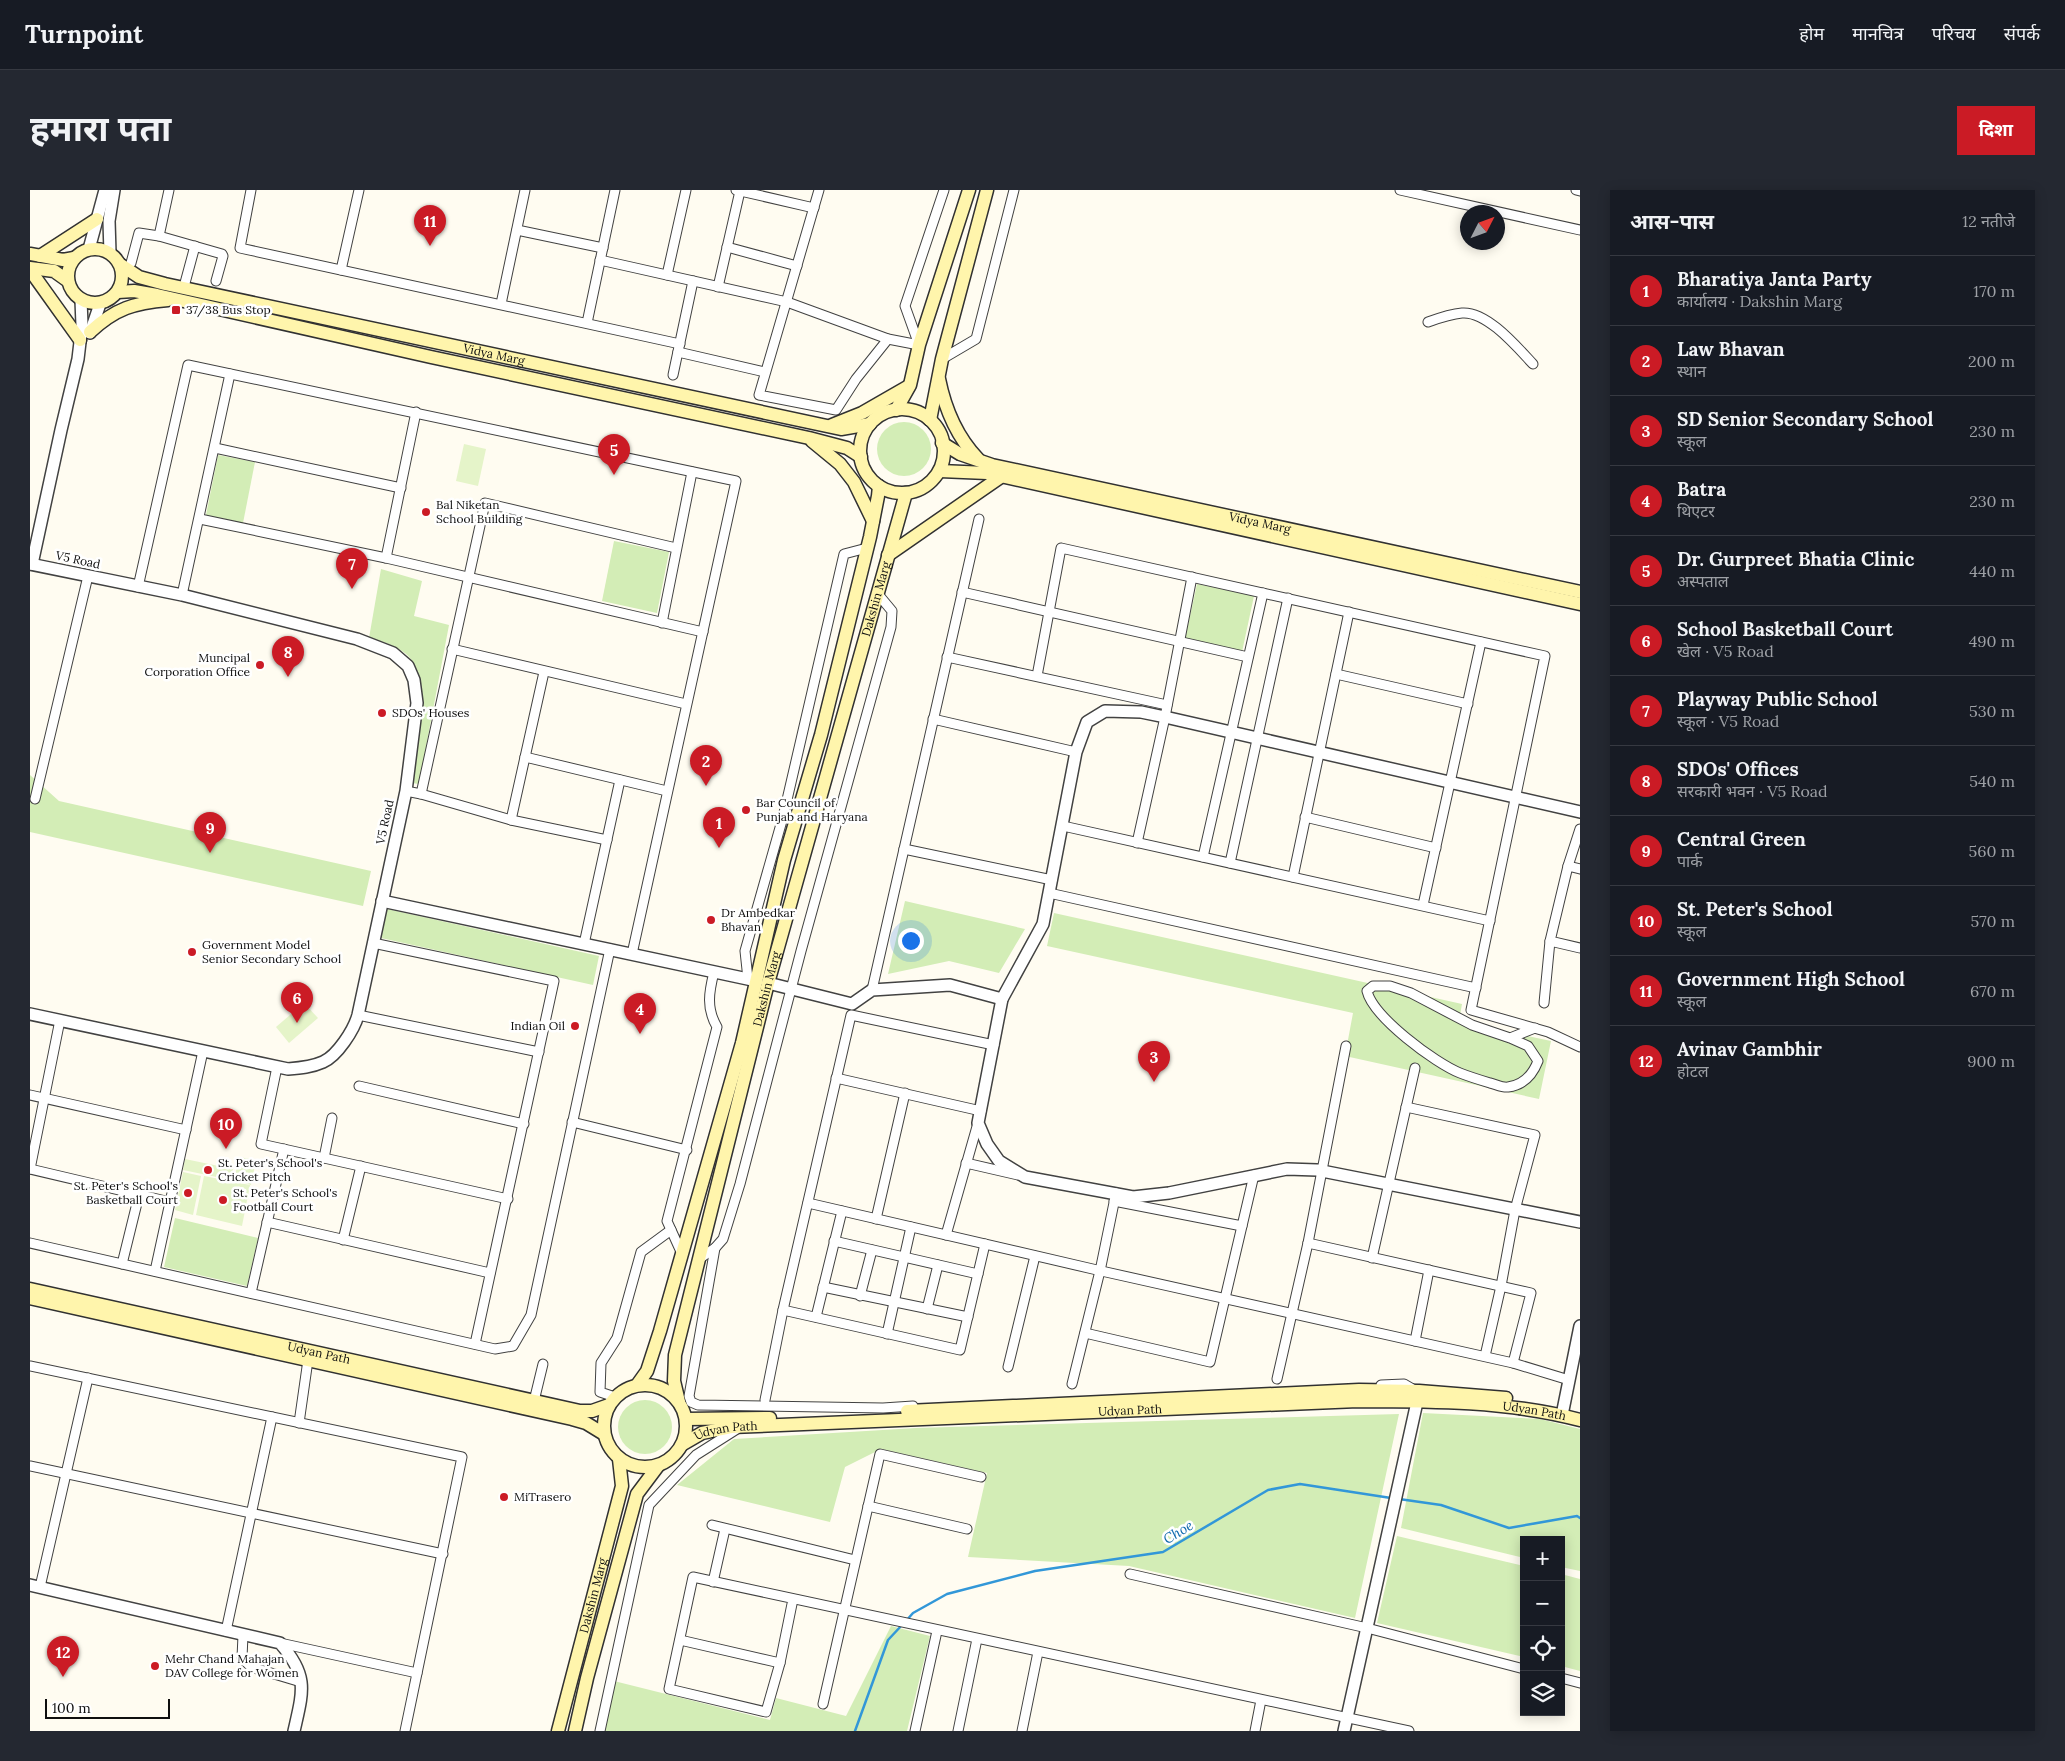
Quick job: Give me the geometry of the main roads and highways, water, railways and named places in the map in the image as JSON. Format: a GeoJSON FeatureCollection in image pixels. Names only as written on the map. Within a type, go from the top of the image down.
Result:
{"type":"FeatureCollection","features":[{"type":"Feature","properties":{"kind":"main road"},"geometry":{"type":"LineString","coordinates":[[896,410],[910,385],[919,345],[969,190]]}},
{"type":"Feature","properties":{"kind":"main road"},"geometry":{"type":"LineString","coordinates":[[930,420],[942,359],[987,190]]}},
{"type":"Feature","properties":{"kind":"main road"},"geometry":{"type":"LineString","coordinates":[[35,255],[97,219]]}},
{"type":"Feature","properties":{"kind":"main road","name":"Vidya Marg"},"geometry":{"type":"LineString","coordinates":[[74,258],[89,249],[100,249],[110,253],[126,264],[139,277],[164,284],[841,429],[870,424]]}},
{"type":"Feature","properties":{"kind":"main road"},"geometry":{"type":"LineString","coordinates":[[35,255],[63,260],[74,258]]}},
{"type":"Feature","properties":{"kind":"main road"},"geometry":{"type":"LineString","coordinates":[[74,258],[68,272],[68,281],[73,292],[81,300],[91,304],[107,302],[118,292],[126,264]]}},
{"type":"Feature","properties":{"kind":"main road"},"geometry":{"type":"LineString","coordinates":[[30,269],[54,271],[68,281]]}},
{"type":"Feature","properties":{"kind":"main road"},"geometry":{"type":"LineString","coordinates":[[30,269],[85,336],[106,318],[124,308],[178,299]]}},
{"type":"Feature","properties":{"kind":"main road","name":"Vidya Marg"},"geometry":{"type":"LineString","coordinates":[[118,292],[134,290],[178,299],[441,360],[809,438],[847,448],[860,457]]}},
{"type":"Feature","properties":{"kind":"main road"},"geometry":{"type":"LineString","coordinates":[[939,377],[956,431],[962,441],[980,461]]}},
{"type":"Feature","properties":{"kind":"main road"},"geometry":{"type":"LineString","coordinates":[[827,426],[862,413],[910,385]]}},
{"type":"Feature","properties":{"kind":"main road"},"geometry":{"type":"LineString","coordinates":[[896,410],[918,412],[930,420],[938,430],[944,457],[940,471],[926,486],[906,493],[892,492],[879,486],[868,476],[860,457],[863,436],[870,424],[882,415],[896,410]]}},
{"type":"Feature","properties":{"kind":"main road"},"geometry":{"type":"LineString","coordinates":[[809,438],[846,472],[861,494],[873,521]]}},
{"type":"Feature","properties":{"kind":"main road","name":"Vidya Marg"},"geometry":{"type":"LineString","coordinates":[[942,443],[960,454],[1002,467],[1580,592]]}},
{"type":"Feature","properties":{"kind":"main road","name":"Vidya Marg"},"geometry":{"type":"LineString","coordinates":[[940,471],[987,473],[1002,476],[1580,604]]}},
{"type":"Feature","properties":{"kind":"main road"},"geometry":{"type":"LineString","coordinates":[[888,555],[1002,476]]}},
{"type":"Feature","properties":{"kind":"main road","name":"Dakshin Marg"},"geometry":{"type":"LineString","coordinates":[[679,1402],[674,1381],[675,1355],[699,1259],[784,860],[821,735],[867,548],[879,486]]}},
{"type":"Feature","properties":{"kind":"main road","name":"Dakshin Marg"},"geometry":{"type":"LineString","coordinates":[[637,1385],[647,1371],[682,1254],[758,981],[877,594],[906,493]]}},
{"type":"Feature","properties":{"kind":"main road","name":"Udyan Path"},"geometry":{"type":"LineString","coordinates":[[30,1289],[580,1411],[592,1411],[612,1401]]}},
{"type":"Feature","properties":{"kind":"main road","name":"Udyan Path"},"geometry":{"type":"LineString","coordinates":[[30,1298],[572,1419],[586,1423],[604,1434]]}},
{"type":"Feature","properties":{"kind":"main road"},"geometry":{"type":"LineString","coordinates":[[637,1385],[659,1387],[668,1392],[679,1402],[686,1419],[687,1426],[683,1444],[673,1457],[658,1466],[644,1468],[632,1466],[620,1459],[608,1446],[604,1434],[612,1401],[630,1387],[637,1385]]}},
{"type":"Feature","properties":{"kind":"main road","name":"Udyan Path"},"geometry":{"type":"LineString","coordinates":[[686,1419],[795,1417],[1359,1390],[1418,1394],[1499,1406],[1580,1411]]}},
{"type":"Feature","properties":{"kind":"main road","name":"Udyan Path"},"geometry":{"type":"LineString","coordinates":[[683,1444],[702,1433],[739,1427],[1348,1401],[1418,1394]]}},
{"type":"Feature","properties":{"kind":"main road","name":"Udyan Path"},"geometry":{"type":"LineString","coordinates":[[1563,1411],[1580,1420]]}},
{"type":"Feature","properties":{"kind":"main road","name":"Dakshin Marg"},"geometry":{"type":"LineString","coordinates":[[558,1731],[622,1486],[620,1459]]}},
{"type":"Feature","properties":{"kind":"main road","name":"Dakshin Marg"},"geometry":{"type":"LineString","coordinates":[[575,1731],[599,1630],[637,1494],[658,1466]]}},
{"type":"Feature","properties":{"kind":"waterway","name":"Choe"},"geometry":{"type":"LineString","coordinates":[[906,1621],[913,1613],[947,1594],[1035,1571],[1163,1552],[1268,1490],[1300,1484],[1391,1498]]}},
{"type":"Feature","properties":{"kind":"waterway","name":"Choe"},"geometry":{"type":"LineString","coordinates":[[1399,1499],[1441,1505],[1509,1528],[1577,1516],[1580,1518]]}},
{"type":"Feature","properties":{"kind":"waterway","name":"Choe"},"geometry":{"type":"LineString","coordinates":[[855,1731],[888,1640],[902,1625]]}},
{"type":"Feature","properties":{"kind":"place","name":"Government High School"},"geometry":{"type":"Point","coordinates":[430,246]}},
{"type":"Feature","properties":{"kind":"place","name":"37/38 Bus Stop"},"geometry":{"type":"Point","coordinates":[176,310]}},
{"type":"Feature","properties":{"kind":"place","name":"Dr. Gurpreet Bhatia Clinic"},"geometry":{"type":"Point","coordinates":[614,475]}},
{"type":"Feature","properties":{"kind":"place","name":"Bal Niketan School Building"},"geometry":{"type":"Point","coordinates":[426,512]}},
{"type":"Feature","properties":{"kind":"place","name":"Playway Public School"},"geometry":{"type":"Point","coordinates":[352,589]}},
{"type":"Feature","properties":{"kind":"place","name":"Muncipal Corporation Office"},"geometry":{"type":"Point","coordinates":[260,665]}},
{"type":"Feature","properties":{"kind":"place","name":"SDOs' Offices"},"geometry":{"type":"Point","coordinates":[288,677]}},
{"type":"Feature","properties":{"kind":"place","name":"SDOs' Houses"},"geometry":{"type":"Point","coordinates":[382,713]}},
{"type":"Feature","properties":{"kind":"place","name":"Law Bhavan"},"geometry":{"type":"Point","coordinates":[706,786]}},
{"type":"Feature","properties":{"kind":"place","name":"Bar Council of Punjab and Haryana"},"geometry":{"type":"Point","coordinates":[746,810]}},
{"type":"Feature","properties":{"kind":"place","name":"Bharatiya Janta Party"},"geometry":{"type":"Point","coordinates":[719,848]}},
{"type":"Feature","properties":{"kind":"place","name":"Central Green"},"geometry":{"type":"Point","coordinates":[210,853]}},
{"type":"Feature","properties":{"kind":"place","name":"Dr Ambedkar Bhavan"},"geometry":{"type":"Point","coordinates":[711,920]}},
{"type":"Feature","properties":{"kind":"place","name":"Government Model Senior Secondary School"},"geometry":{"type":"Point","coordinates":[192,952]}},
{"type":"Feature","properties":{"kind":"place","name":"School Basketball Court"},"geometry":{"type":"Point","coordinates":[297,1023]}},
{"type":"Feature","properties":{"kind":"place","name":"Indian Oil"},"geometry":{"type":"Point","coordinates":[575,1026]}},
{"type":"Feature","properties":{"kind":"place","name":"Batra"},"geometry":{"type":"Point","coordinates":[640,1034]}},
{"type":"Feature","properties":{"kind":"place","name":"SD Senior Secondary School"},"geometry":{"type":"Point","coordinates":[1154,1082]}},
{"type":"Feature","properties":{"kind":"place","name":"St. Peter's School"},"geometry":{"type":"Point","coordinates":[226,1149]}},
{"type":"Feature","properties":{"kind":"place","name":"St. Peter's School's Cricket Pitch"},"geometry":{"type":"Point","coordinates":[208,1170]}},
{"type":"Feature","properties":{"kind":"place","name":"St. Peter's School's Basketball Court"},"geometry":{"type":"Point","coordinates":[188,1193]}},
{"type":"Feature","properties":{"kind":"place","name":"St. Peter's School's Football Court"},"geometry":{"type":"Point","coordinates":[223,1200]}},
{"type":"Feature","properties":{"kind":"place","name":"MiTrasero"},"geometry":{"type":"Point","coordinates":[504,1497]}},
{"type":"Feature","properties":{"kind":"place","name":"Mehr Chand Mahajan DAV College for Women"},"geometry":{"type":"Point","coordinates":[155,1666]}},
{"type":"Feature","properties":{"kind":"place","name":"Avinav Gambhir"},"geometry":{"type":"Point","coordinates":[63,1677]}}]}
